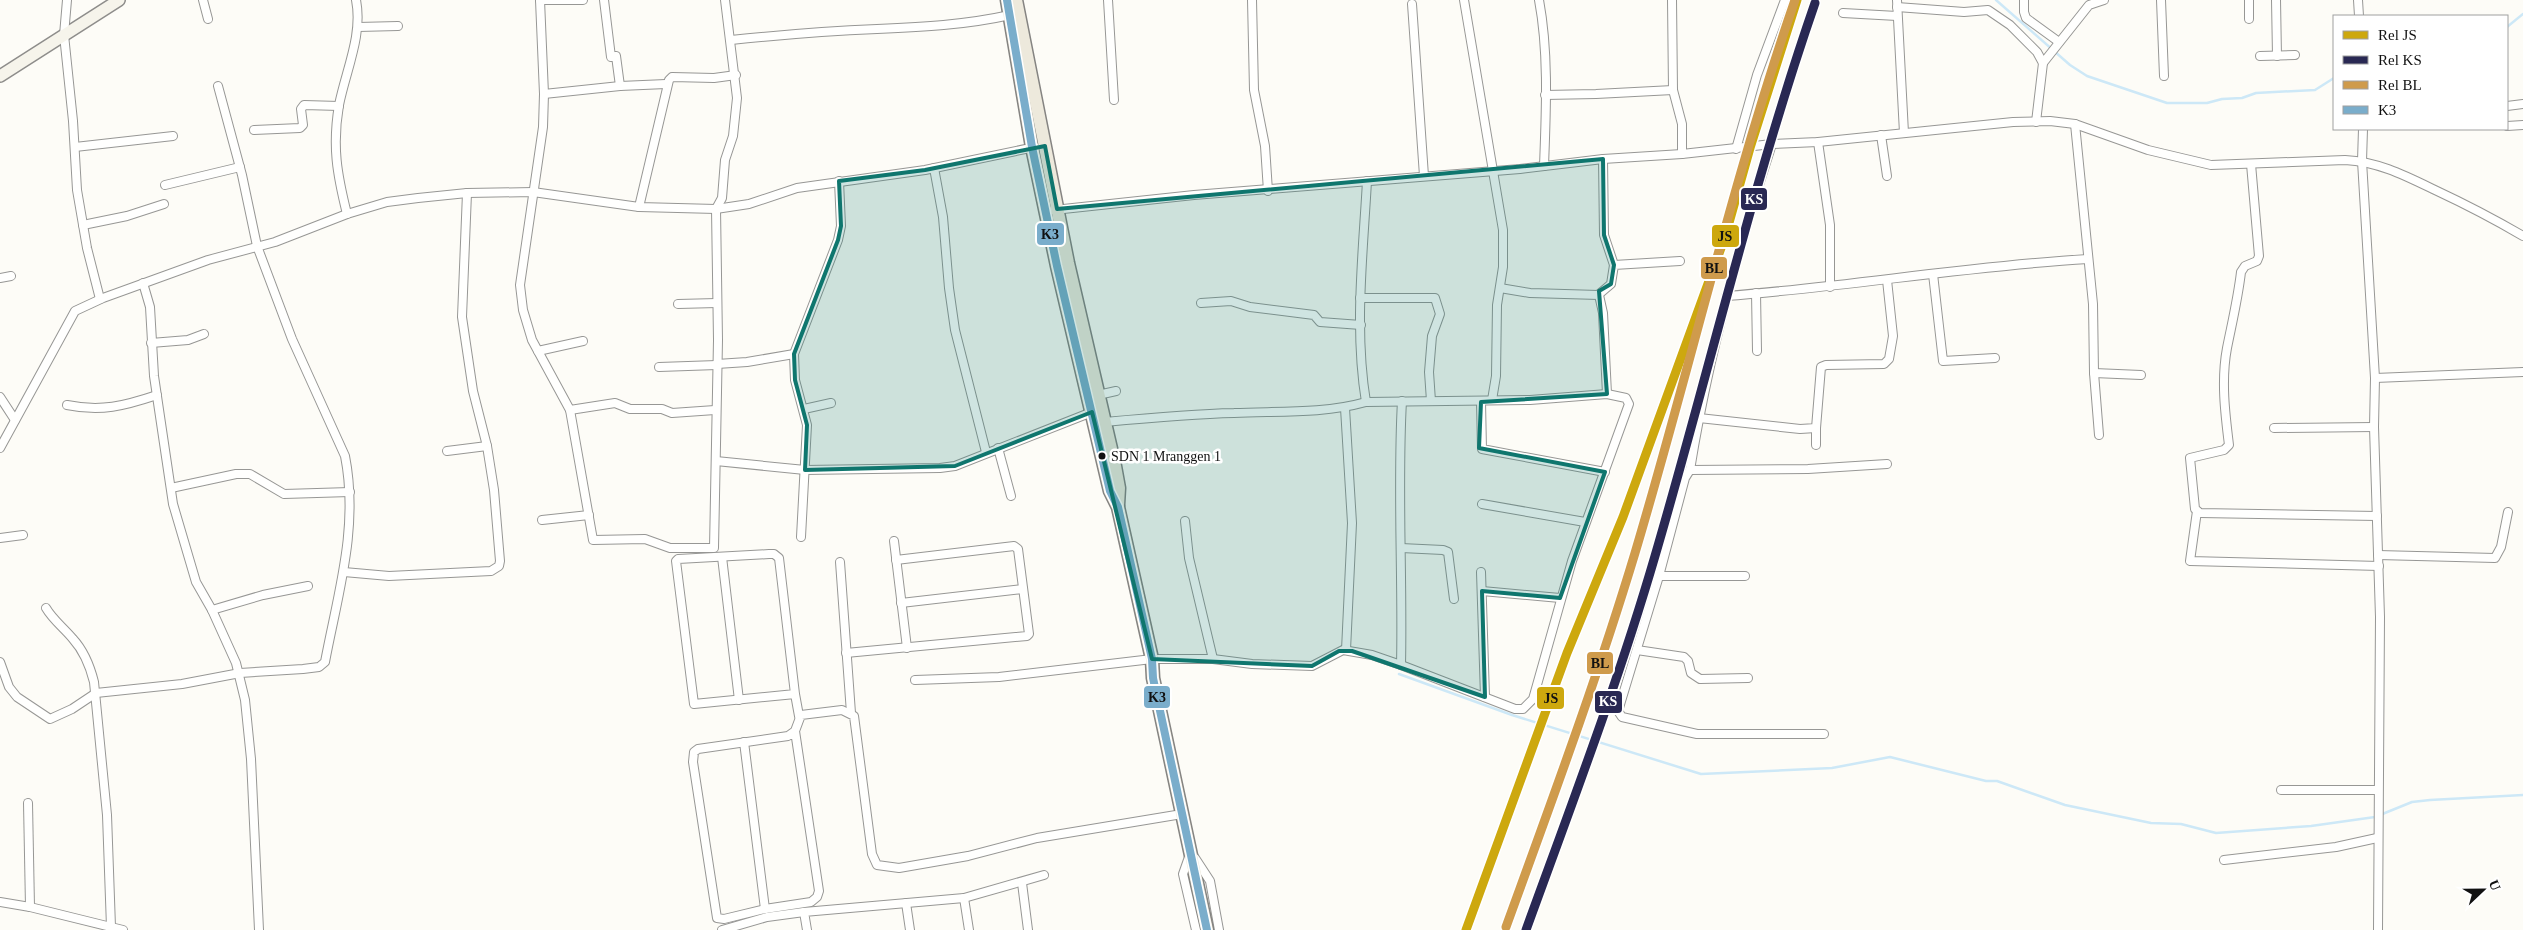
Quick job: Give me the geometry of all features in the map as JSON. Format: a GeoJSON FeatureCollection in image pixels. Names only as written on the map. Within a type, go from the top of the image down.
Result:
{"type":"FeatureCollection","features":[{"type":"Feature","properties":{"kind":"main road"},"geometry":{"type":"LineString","coordinates":[[0,76],[119,0]]}},
{"type":"Feature","properties":{"kind":"main road"},"geometry":{"type":"LineString","coordinates":[[1007,0],[1093,390],[1104,422],[1119,488],[1118,508]]}},
{"type":"Feature","properties":{"kind":"main road"},"geometry":{"type":"LineString","coordinates":[[1016,0],[1039,147]]}},
{"type":"Feature","properties":{"kind":"main road"},"geometry":{"type":"LineString","coordinates":[[1093,390],[1092,412],[1110,491],[1118,508],[1152,660],[1153,678],[1207,930]]}},
{"type":"Feature","properties":{"kind":"street"},"geometry":{"type":"LineString","coordinates":[[67,0],[64,35],[75,147],[77,190],[100,299]]}},
{"type":"Feature","properties":{"kind":"street"},"geometry":{"type":"LineString","coordinates":[[203,0],[208,18]]}},
{"type":"Feature","properties":{"kind":"street"},"geometry":{"type":"LineString","coordinates":[[347,214],[336,170],[335,152],[339,106],[358,26],[357,0]]}},
{"type":"Feature","properties":{"kind":"street"},"geometry":{"type":"LineString","coordinates":[[584,0],[540,0],[544,94],[543,127],[520,285],[527,327],[570,410],[592,540],[645,539],[670,548],[714,548],[717,365],[716,209],[722,198],[725,160],[733,136],[737,98],[736,74],[725,0]]}},
{"type":"Feature","properties":{"kind":"street"},"geometry":{"type":"LineString","coordinates":[[604,0],[611,57],[616,56],[620,86]]}},
{"type":"Feature","properties":{"kind":"street"},"geometry":{"type":"LineString","coordinates":[[1108,0],[1114,100]]}},
{"type":"Feature","properties":{"kind":"street"},"geometry":{"type":"LineString","coordinates":[[1252,0],[1254,90],[1265,146],[1268,191]]}},
{"type":"Feature","properties":{"kind":"street"},"geometry":{"type":"LineString","coordinates":[[1464,0],[1503,230],[1500,288],[1496,305],[1496,376],[1492,400]]}},
{"type":"Feature","properties":{"kind":"street"},"geometry":{"type":"LineString","coordinates":[[1539,0],[1542,16],[1545,95],[1544,166]]}},
{"type":"Feature","properties":{"kind":"street"},"geometry":{"type":"LineString","coordinates":[[1672,0],[1673,90],[1682,124],[1682,154]]}},
{"type":"Feature","properties":{"kind":"street"},"geometry":{"type":"LineString","coordinates":[[1736,149],[1757,75],[1785,0]]}},
{"type":"Feature","properties":{"kind":"street"},"geometry":{"type":"LineString","coordinates":[[2024,0],[2026,18],[2059,42]]}},
{"type":"Feature","properties":{"kind":"street"},"geometry":{"type":"LineString","coordinates":[[2036,122],[2045,60],[2089,5],[2104,0]]}},
{"type":"Feature","properties":{"kind":"street"},"geometry":{"type":"LineString","coordinates":[[2161,0],[2164,76]]}},
{"type":"Feature","properties":{"kind":"street"},"geometry":{"type":"LineString","coordinates":[[2249,0],[2249,19]]}},
{"type":"Feature","properties":{"kind":"street"},"geometry":{"type":"LineString","coordinates":[[2276,0],[2277,56]]}},
{"type":"Feature","properties":{"kind":"street"},"geometry":{"type":"LineString","coordinates":[[2358,0],[2360,15]]}},
{"type":"Feature","properties":{"kind":"street"},"geometry":{"type":"LineString","coordinates":[[1412,4],[1424,176]]}},
{"type":"Feature","properties":{"kind":"street"},"geometry":{"type":"LineString","coordinates":[[1904,134],[1897,4],[1964,12],[1988,10],[2010,25],[2045,60]]}},
{"type":"Feature","properties":{"kind":"street"},"geometry":{"type":"LineString","coordinates":[[1843,13],[1897,16]]}},
{"type":"Feature","properties":{"kind":"street"},"geometry":{"type":"LineString","coordinates":[[731,40],[811,33],[973,24],[1010,16]]}},
{"type":"Feature","properties":{"kind":"street"},"geometry":{"type":"LineString","coordinates":[[358,26],[398,26]]}},
{"type":"Feature","properties":{"kind":"street"},"geometry":{"type":"LineString","coordinates":[[2260,56],[2295,55]]}},
{"type":"Feature","properties":{"kind":"street"},"geometry":{"type":"LineString","coordinates":[[639,207],[666,84],[672,78],[714,78],[736,74]]}},
{"type":"Feature","properties":{"kind":"street"},"geometry":{"type":"LineString","coordinates":[[544,94],[620,86],[666,84]]}},
{"type":"Feature","properties":{"kind":"street"},"geometry":{"type":"LineString","coordinates":[[0,662],[9,687],[17,697],[50,718],[72,709],[96,693],[182,684],[240,673],[321,666],[325,662],[331,624],[344,572],[350,521],[350,492],[345,456],[292,339],[257,246],[240,167],[218,86]]}},
{"type":"Feature","properties":{"kind":"street"},"geometry":{"type":"LineString","coordinates":[[1545,95],[1673,90]]}},
{"type":"Feature","properties":{"kind":"street"},"geometry":{"type":"LineString","coordinates":[[2508,106],[2523,104]]}},
{"type":"Feature","properties":{"kind":"street"},"geometry":{"type":"LineString","coordinates":[[254,130],[300,128],[303,123],[301,109],[305,105],[339,106]]}},
{"type":"Feature","properties":{"kind":"street"},"geometry":{"type":"LineString","coordinates":[[1052,210],[1194,195],[1268,191],[1603,159],[1682,154],[1772,144],[1818,142],[2050,121],[2074,124],[2148,150],[2202,163],[2224,166],[2276,161],[2362,161],[2387,167],[2478,210],[2523,236]]}},
{"type":"Feature","properties":{"kind":"street"},"geometry":{"type":"LineString","coordinates":[[2074,124],[2094,315],[2094,373],[2099,435]]}},
{"type":"Feature","properties":{"kind":"street"},"geometry":{"type":"LineString","coordinates":[[2508,126],[2523,125]]}},
{"type":"Feature","properties":{"kind":"street"},"geometry":{"type":"LineString","coordinates":[[2362,130],[2362,161],[2375,378],[2374,428],[2379,566],[2378,930]]}},
{"type":"Feature","properties":{"kind":"street"},"geometry":{"type":"LineString","coordinates":[[75,147],[172,136]]}},
{"type":"Feature","properties":{"kind":"street"},"geometry":{"type":"LineString","coordinates":[[1881,136],[1888,176]]}},
{"type":"Feature","properties":{"kind":"street"},"geometry":{"type":"LineString","coordinates":[[1818,142],[1830,225],[1830,287]]}},
{"type":"Feature","properties":{"kind":"street"},"geometry":{"type":"LineString","coordinates":[[1772,144],[1726,296],[1698,418],[1690,470],[1685,478],[1659,576],[1637,650],[1621,695],[1618,711],[1622,717],[1697,734],[1824,734]]}},
{"type":"Feature","properties":{"kind":"street"},"geometry":{"type":"LineString","coordinates":[[0,448],[72,313],[100,299],[208,260],[275,242],[347,214],[387,202],[467,193],[534,192],[639,207],[716,209],[748,204],[797,188],[934,168],[1039,147]]}},
{"type":"Feature","properties":{"kind":"street"},"geometry":{"type":"LineString","coordinates":[[1500,288],[1530,294],[1598,294],[1611,284],[1614,265],[1604,235],[1603,159]]}},
{"type":"Feature","properties":{"kind":"street"},"geometry":{"type":"LineString","coordinates":[[2251,164],[2259,256],[2257,261],[2245,266],[2241,272],[2233,326],[2227,349],[2223,400],[2229,444],[2224,450],[2190,458],[2195,509],[2197,511],[2190,561],[2379,566]]}},
{"type":"Feature","properties":{"kind":"street"},"geometry":{"type":"LineString","coordinates":[[165,185],[240,167]]}},
{"type":"Feature","properties":{"kind":"street"},"geometry":{"type":"LineString","coordinates":[[934,168],[943,216],[949,288],[955,330],[986,452]]}},
{"type":"Feature","properties":{"kind":"street"},"geometry":{"type":"LineString","coordinates":[[801,537],[807,425],[795,380],[794,354],[838,240],[841,226],[839,181]]}},
{"type":"Feature","properties":{"kind":"street"},"geometry":{"type":"LineString","coordinates":[[1366,402],[1361,371],[1360,298],[1367,181]]}},
{"type":"Feature","properties":{"kind":"street"},"geometry":{"type":"LineString","coordinates":[[344,572],[426,575],[450,572],[491,571],[498,566],[500,561],[494,490],[487,446],[473,391],[462,317],[467,193]]}},
{"type":"Feature","properties":{"kind":"street"},"geometry":{"type":"LineString","coordinates":[[83,225],[127,216],[164,204]]}},
{"type":"Feature","properties":{"kind":"street"},"geometry":{"type":"LineString","coordinates":[[1726,296],[1830,287],[1933,274],[2088,259]]}},
{"type":"Feature","properties":{"kind":"street"},"geometry":{"type":"LineString","coordinates":[[1614,265],[1680,261]]}},
{"type":"Feature","properties":{"kind":"street"},"geometry":{"type":"LineString","coordinates":[[1933,274],[1943,360],[1995,358]]}},
{"type":"Feature","properties":{"kind":"street"},"geometry":{"type":"LineString","coordinates":[[0,278],[11,276]]}},
{"type":"Feature","properties":{"kind":"street"},"geometry":{"type":"LineString","coordinates":[[1816,445],[1822,368],[1826,365],[1884,364],[1889,359],[1893,336],[1887,280]]}},
{"type":"Feature","properties":{"kind":"street"},"geometry":{"type":"LineString","coordinates":[[143,283],[150,307],[156,396],[172,488],[173,504],[196,582],[212,610],[240,673],[251,759],[259,930]]}},
{"type":"Feature","properties":{"kind":"street"},"geometry":{"type":"LineString","coordinates":[[1598,294],[1603,313],[1607,394]]}},
{"type":"Feature","properties":{"kind":"street"},"geometry":{"type":"LineString","coordinates":[[1756,294],[1757,351]]}},
{"type":"Feature","properties":{"kind":"street"},"geometry":{"type":"LineString","coordinates":[[1360,298],[1435,298],[1440,314],[1432,336],[1429,372],[1431,401]]}},
{"type":"Feature","properties":{"kind":"street"},"geometry":{"type":"LineString","coordinates":[[1201,303],[1231,301],[1258,308],[1314,314],[1320,322],[1361,325]]}},
{"type":"Feature","properties":{"kind":"street"},"geometry":{"type":"LineString","coordinates":[[678,304],[717,303]]}},
{"type":"Feature","properties":{"kind":"street"},"geometry":{"type":"LineString","coordinates":[[151,343],[188,340],[204,334]]}},
{"type":"Feature","properties":{"kind":"street"},"geometry":{"type":"LineString","coordinates":[[538,351],[583,341]]}},
{"type":"Feature","properties":{"kind":"street"},"geometry":{"type":"LineString","coordinates":[[659,367],[717,365],[794,354]]}},
{"type":"Feature","properties":{"kind":"street"},"geometry":{"type":"LineString","coordinates":[[2375,378],[2523,372]]}},
{"type":"Feature","properties":{"kind":"street"},"geometry":{"type":"LineString","coordinates":[[2094,373],[2142,376]]}},
{"type":"Feature","properties":{"kind":"street"},"geometry":{"type":"LineString","coordinates":[[1093,390],[1116,391]]}},
{"type":"Feature","properties":{"kind":"street"},"geometry":{"type":"LineString","coordinates":[[915,680],[1008,676],[1152,660],[1213,660],[1252,664],[1312,666],[1320,664],[1339,651],[1346,650],[1401,664],[1515,709],[1527,706],[1532,698],[1547,651],[1560,598],[1585,522],[1629,404],[1626,398],[1607,394],[1481,402],[1366,402],[1345,408],[1299,412],[1206,414],[1104,422]]}},
{"type":"Feature","properties":{"kind":"street"},"geometry":{"type":"LineString","coordinates":[[66,405],[98,410],[156,396]]}},
{"type":"Feature","properties":{"kind":"street"},"geometry":{"type":"LineString","coordinates":[[0,397],[15,420]]}},
{"type":"Feature","properties":{"kind":"street"},"geometry":{"type":"LineString","coordinates":[[1401,664],[1403,595],[1401,548],[1402,401]]}},
{"type":"Feature","properties":{"kind":"street"},"geometry":{"type":"LineString","coordinates":[[1481,402],[1482,449],[1605,472]]}},
{"type":"Feature","properties":{"kind":"street"},"geometry":{"type":"LineString","coordinates":[[570,410],[614,403],[630,409],[657,409],[672,413],[715,410]]}},
{"type":"Feature","properties":{"kind":"street"},"geometry":{"type":"LineString","coordinates":[[804,409],[832,403]]}},
{"type":"Feature","properties":{"kind":"street"},"geometry":{"type":"LineString","coordinates":[[1345,408],[1352,523],[1346,650]]}},
{"type":"Feature","properties":{"kind":"street"},"geometry":{"type":"LineString","coordinates":[[716,461],[805,470],[940,468],[955,466],[986,452],[1092,412]]}},
{"type":"Feature","properties":{"kind":"street"},"geometry":{"type":"LineString","coordinates":[[1698,418],[1800,429],[1816,428]]}},
{"type":"Feature","properties":{"kind":"street"},"geometry":{"type":"LineString","coordinates":[[2274,428],[2374,428]]}},
{"type":"Feature","properties":{"kind":"street"},"geometry":{"type":"LineString","coordinates":[[447,451],[487,446]]}},
{"type":"Feature","properties":{"kind":"street"},"geometry":{"type":"LineString","coordinates":[[998,448],[1011,496]]}},
{"type":"Feature","properties":{"kind":"street"},"geometry":{"type":"LineString","coordinates":[[1690,470],[1808,469],[1887,464]]}},
{"type":"Feature","properties":{"kind":"street"},"geometry":{"type":"LineString","coordinates":[[172,488],[236,474],[250,474],[284,494],[350,492]]}},
{"type":"Feature","properties":{"kind":"street"},"geometry":{"type":"LineString","coordinates":[[1482,504],[1585,522]]}},
{"type":"Feature","properties":{"kind":"street"},"geometry":{"type":"LineString","coordinates":[[2197,511],[2247,515],[2377,516]]}},
{"type":"Feature","properties":{"kind":"street"},"geometry":{"type":"LineString","coordinates":[[2378,555],[2460,555],[2494,558],[2498,555],[2501,547],[2508,512]]}},
{"type":"Feature","properties":{"kind":"street"},"geometry":{"type":"LineString","coordinates":[[542,520],[589,515]]}},
{"type":"Feature","properties":{"kind":"street"},"geometry":{"type":"LineString","coordinates":[[1185,521],[1189,558],[1213,660]]}},
{"type":"Feature","properties":{"kind":"street"},"geometry":{"type":"LineString","coordinates":[[0,538],[23,535]]}},
{"type":"Feature","properties":{"kind":"street"},"geometry":{"type":"LineString","coordinates":[[894,541],[907,648]]}},
{"type":"Feature","properties":{"kind":"street"},"geometry":{"type":"LineString","coordinates":[[846,653],[1027,636],[1029,634],[1018,550],[1014,546],[896,560]]}},
{"type":"Feature","properties":{"kind":"street"},"geometry":{"type":"LineString","coordinates":[[1401,548],[1443,550],[1448,552],[1454,599]]}},
{"type":"Feature","properties":{"kind":"street"},"geometry":{"type":"LineString","coordinates":[[794,732],[786,736],[698,749],[694,752],[693,762],[717,918],[724,919],[765,909],[810,902],[817,898],[819,891],[794,732],[799,716],[779,558],[774,554],[769,554],[682,558],[676,561],[692,702],[694,704],[795,694]]}},
{"type":"Feature","properties":{"kind":"street"},"geometry":{"type":"LineString","coordinates":[[722,557],[739,700]]}},
{"type":"Feature","properties":{"kind":"street"},"geometry":{"type":"LineString","coordinates":[[840,562],[851,713]]}},
{"type":"Feature","properties":{"kind":"street"},"geometry":{"type":"LineString","coordinates":[[1481,572],[1485,697]]}},
{"type":"Feature","properties":{"kind":"street"},"geometry":{"type":"LineString","coordinates":[[1659,576],[1745,576]]}},
{"type":"Feature","properties":{"kind":"street"},"geometry":{"type":"LineString","coordinates":[[212,610],[262,595],[308,586]]}},
{"type":"Feature","properties":{"kind":"street"},"geometry":{"type":"LineString","coordinates":[[901,602],[1023,588]]}},
{"type":"Feature","properties":{"kind":"street"},"geometry":{"type":"LineString","coordinates":[[1482,591],[1560,598]]}},
{"type":"Feature","properties":{"kind":"street"},"geometry":{"type":"LineString","coordinates":[[46,608],[52,618],[82,650],[90,667],[96,693],[107,816],[111,927]]}},
{"type":"Feature","properties":{"kind":"street"},"geometry":{"type":"LineString","coordinates":[[1637,650],[1684,657],[1688,661],[1691,673],[1700,679],[1748,678]]}},
{"type":"Feature","properties":{"kind":"street"},"geometry":{"type":"LineString","coordinates":[[799,716],[842,710],[851,713],[856,719],[872,854],[877,866],[899,868],[968,856],[1037,838],[1182,814]]}},
{"type":"Feature","properties":{"kind":"street"},"geometry":{"type":"LineString","coordinates":[[744,742],[765,909]]}},
{"type":"Feature","properties":{"kind":"street"},"geometry":{"type":"LineString","coordinates":[[2281,790],[2377,790]]}},
{"type":"Feature","properties":{"kind":"street"},"geometry":{"type":"LineString","coordinates":[[28,803],[30,907]]}},
{"type":"Feature","properties":{"kind":"street"},"geometry":{"type":"LineString","coordinates":[[2224,860],[2336,847],[2377,838]]}},
{"type":"Feature","properties":{"kind":"street"},"geometry":{"type":"LineString","coordinates":[[1191,852],[1183,874],[1196,930]]}},
{"type":"Feature","properties":{"kind":"street"},"geometry":{"type":"LineString","coordinates":[[1191,852],[1210,881],[1219,930]]}},
{"type":"Feature","properties":{"kind":"street"},"geometry":{"type":"LineString","coordinates":[[722,930],[748,926],[804,912],[964,898],[1022,883],[1044,875]]}},
{"type":"Feature","properties":{"kind":"street"},"geometry":{"type":"LineString","coordinates":[[1022,883],[1028,930]]}},
{"type":"Feature","properties":{"kind":"street"},"geometry":{"type":"LineString","coordinates":[[964,898],[969,930]]}},
{"type":"Feature","properties":{"kind":"street"},"geometry":{"type":"LineString","coordinates":[[0,902],[30,907],[99,927],[123,930]]}},
{"type":"Feature","properties":{"kind":"street"},"geometry":{"type":"LineString","coordinates":[[906,903],[910,930]]}},
{"type":"Feature","properties":{"kind":"street"},"geometry":{"type":"LineString","coordinates":[[804,912],[807,930]]}},
{"type":"Feature","properties":{"kind":"highlighted area"},"geometry":{"type":"Polygon","coordinates":[[[1045,146],[1057,209],[1603,159],[1604,235],[1614,265],[1611,284],[1599,291],[1607,394],[1481,402],[1479,448],[1605,472],[1560,598],[1482,591],[1485,697],[1352,651],[1339,651],[1312,666],[1152,659],[1092,412],[955,466],[805,470],[807,425],[795,380],[794,354],[838,240],[841,226],[839,181],[925,170],[1045,146]]]}},
{"type":"Feature","properties":{"kind":"waterway"},"geometry":{"type":"LineString","coordinates":[[1996,0],[2070,65],[2087,76],[2167,103],[2207,103],[2222,99],[2242,98],[2256,93],[2315,90],[2333,79]]}},
{"type":"Feature","properties":{"kind":"waterway"},"geometry":{"type":"LineString","coordinates":[[2508,26],[2523,14]]}},
{"type":"Feature","properties":{"kind":"waterway"},"geometry":{"type":"LineString","coordinates":[[1399,674],[1512,715],[1701,774],[1832,768],[1890,757],[1986,781],[1997,781],[2065,805],[2151,823],[2181,824],[2216,833],[2311,826],[2375,817],[2412,802],[2523,795]]}},
{"type":"Feature","properties":{"kind":"rail line","name":"BL"},"geometry":{"type":"LineString","coordinates":[[1506,927],[1573,741],[1635,553],[1731,206],[1772,68],[1795,0]]}},
{"type":"Feature","properties":{"kind":"rail line","name":"JS"},"geometry":{"type":"LineString","coordinates":[[1466,930],[1567,653],[1623,517],[1725,237],[1750,148],[1797,0]]}},
{"type":"Feature","properties":{"kind":"rail line","name":"KS"},"geometry":{"type":"LineString","coordinates":[[1526,930],[1594,744],[1641,603],[1771,140],[1815,3]]}},
{"type":"Feature","properties":{"kind":"transit line","name":"K3"},"geometry":{"type":"LineString","coordinates":[[1007,0],[1032,147],[1057,266],[1110,491],[1118,507],[1152,659],[1153,678],[1207,930]]}},
{"type":"Feature","properties":{"kind":"place","name":"SDN 1 Mranggen 1"},"geometry":{"type":"Point","coordinates":[1102,456]}}]}
